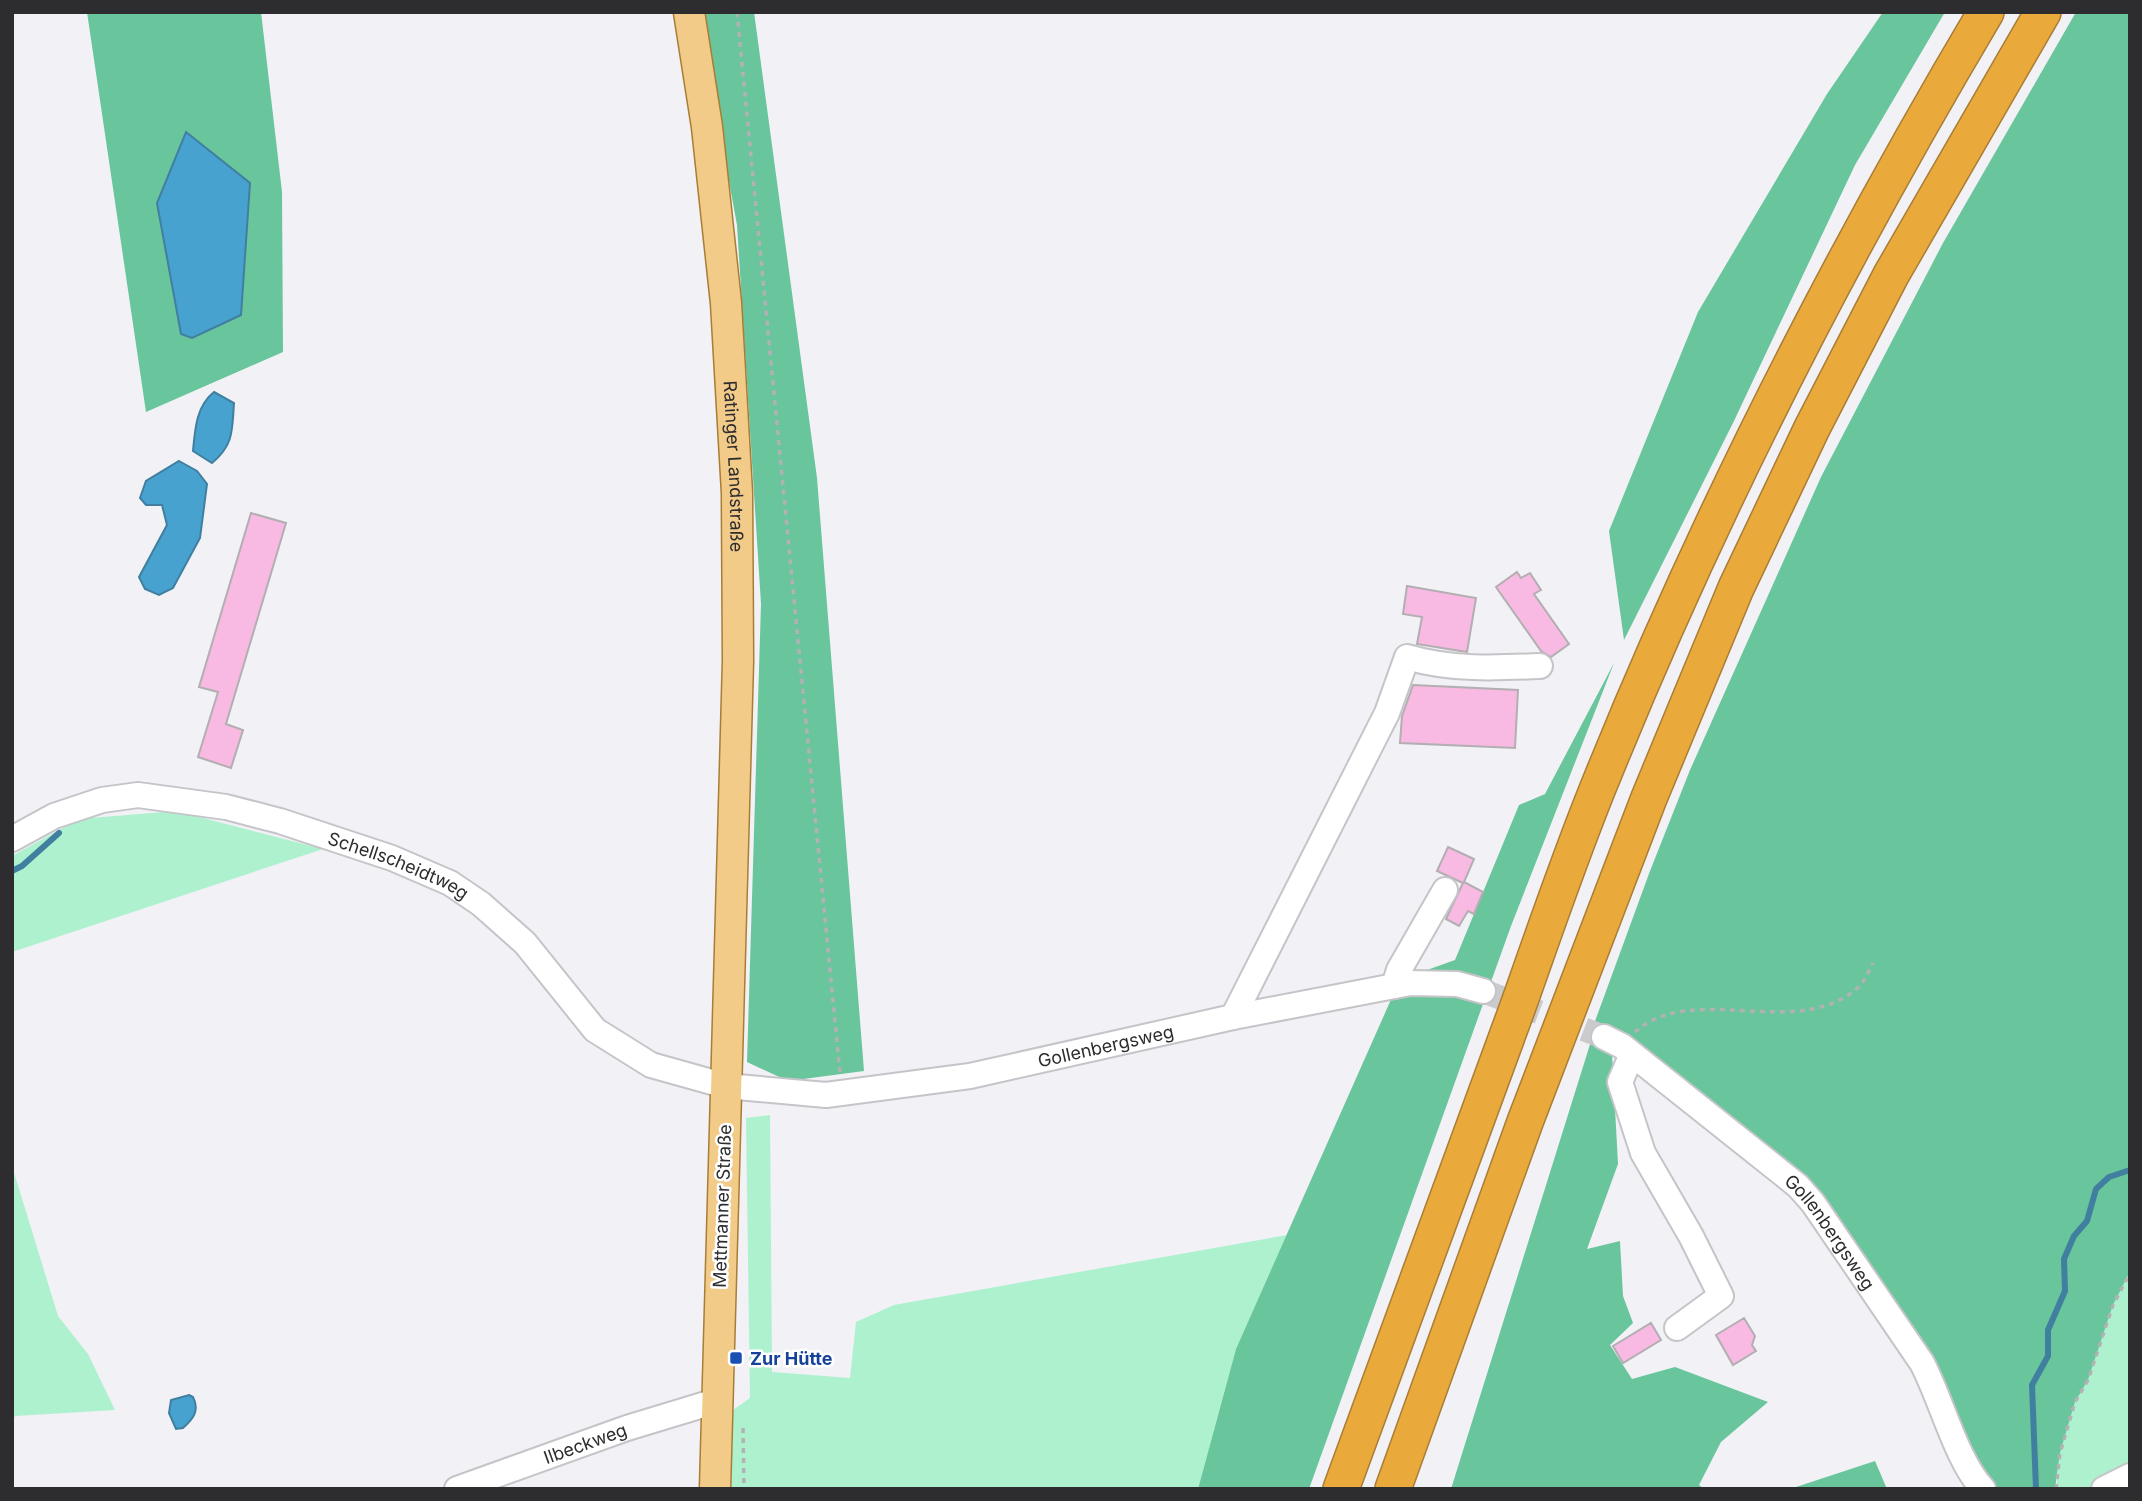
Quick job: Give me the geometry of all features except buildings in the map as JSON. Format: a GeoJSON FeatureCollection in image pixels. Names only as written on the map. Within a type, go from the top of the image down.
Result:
{"type":"FeatureCollection","features":[{"type":"Feature","properties":{"kind":"highway"},"geometry":{"type":"LineString","coordinates":[[1341,1489],[1603,775],[1685,582],[1768,409],[1849,253],[1986,12]]}},
{"type":"Feature","properties":{"kind":"highway"},"geometry":{"type":"LineString","coordinates":[[1393,1489],[1535,1096],[1649,798],[1736,588],[1812,428],[1891,275],[2043,12]]}},
{"type":"Feature","properties":{"kind":"main road","name":"Ratinger Landstraße"},"geometry":{"type":"LineString","coordinates":[[689,12],[707,127],[726,303],[737,493],[738,661],[730,923]]}},
{"type":"Feature","properties":{"kind":"main road","name":"Mettmanner Straße"},"geometry":{"type":"LineString","coordinates":[[715,1489],[730,923]]}},
{"type":"Feature","properties":{"kind":"street"},"geometry":{"type":"LineString","coordinates":[[1233,1017],[1387,713],[1407,657],[1433,665],[1495,668],[1540,666]]}},
{"type":"Feature","properties":{"kind":"street","name":"Schellscheidtweg"},"geometry":{"type":"LineString","coordinates":[[12,839],[54,816],[102,800],[138,795],[226,807],[280,821],[392,858],[450,883],[481,904],[525,943],[596,1030],[651,1065],[726,1086]]}},
{"type":"Feature","properties":{"kind":"street"},"geometry":{"type":"LineString","coordinates":[[1394,986],[1399,970],[1445,891]]}},
{"type":"Feature","properties":{"kind":"street","name":"Gollenbergsweg"},"geometry":{"type":"LineString","coordinates":[[726,1086],[826,1095],[842,1093],[970,1076],[1233,1017],[1410,983],[1457,984],[1483,991]]}},
{"type":"Feature","properties":{"kind":"street","name":"Gollenbergsweg"},"geometry":{"type":"LineString","coordinates":[[1619,1046],[1783,1172],[1813,1203],[1922,1363],[1937,1391],[1966,1466],[1983,1489]]}},
{"type":"Feature","properties":{"kind":"street"},"geometry":{"type":"LineString","coordinates":[[1619,1046],[1620,1082],[1643,1153],[1691,1236],[1721,1296],[1677,1328]]}},
{"type":"Feature","properties":{"kind":"street","name":"Ilbeckweg"},"geometry":{"type":"LineString","coordinates":[[457,1489],[627,1428],[716,1401]]}},
{"type":"Feature","properties":{"kind":"street"},"geometry":{"type":"LineString","coordinates":[[2104,1489],[2130,1476]]}},
{"type":"Feature","properties":{"kind":"path"},"geometry":{"type":"LineString","coordinates":[[737,12],[842,1093]]}},
{"type":"Feature","properties":{"kind":"path"},"geometry":{"type":"LineString","coordinates":[[1619,1046],[1647,1022],[1664,1014],[1692,1010],[1773,1012],[1806,1010],[1826,1005],[1855,990],[1873,963]]}},
{"type":"Feature","properties":{"kind":"path"},"geometry":{"type":"LineString","coordinates":[[2056,1489],[2060,1453],[2075,1402],[2088,1380],[2113,1305],[2130,1272]]}},
{"type":"Feature","properties":{"kind":"path"},"geometry":{"type":"LineString","coordinates":[[743,1423],[744,1489]]}},
{"type":"Feature","properties":{"kind":"green space"},"geometry":{"type":"Polygon","coordinates":[[[87,12],[261,12],[282,192],[283,352],[146,412],[87,12]]]}},
{"type":"Feature","properties":{"kind":"green space"},"geometry":{"type":"Polygon","coordinates":[[[698,12],[754,12],[817,478],[864,1071],[788,1081],[747,1062],[761,604],[737,225],[698,12]]]}},
{"type":"Feature","properties":{"kind":"green space"},"geometry":{"type":"Polygon","coordinates":[[[1883,12],[1945,12],[1855,165],[1733,423],[1624,640],[1609,531],[1698,312],[1827,94],[1883,12]]]}},
{"type":"Feature","properties":{"kind":"green space"},"geometry":{"type":"Polygon","coordinates":[[[2076,12],[2130,12],[2130,1272],[2113,1305],[2088,1380],[2075,1402],[2060,1453],[2055,1489],[1998,1489],[1979,1466],[1931,1359],[1816,1190],[1792,1164],[1636,1051],[1594,1024],[1690,770],[1821,477],[1943,243],[2076,12]]]}},
{"type":"Feature","properties":{"kind":"green space"},"geometry":{"type":"Polygon","coordinates":[[[1614,663],[1511,926],[1309,1489],[1198,1489],[1236,1349],[1393,995],[1426,995],[1427,970],[1455,960],[1519,805],[1545,794],[1614,663]]]}},
{"type":"Feature","properties":{"kind":"green space"},"geometry":{"type":"Polygon","coordinates":[[[176,811],[323,849],[12,952],[12,856],[79,819],[176,811]]]}},
{"type":"Feature","properties":{"kind":"green space"},"geometry":{"type":"Polygon","coordinates":[[[1592,1038],[1612,1053],[1618,1164],[1587,1249],[1620,1241],[1623,1296],[1633,1323],[1610,1345],[1632,1379],[1675,1367],[1768,1402],[1721,1442],[1699,1485],[1704,1489],[1451,1489],[1592,1038]]]}},
{"type":"Feature","properties":{"kind":"green space"},"geometry":{"type":"Polygon","coordinates":[[[770,1115],[772,1372],[850,1378],[856,1322],[894,1305],[1287,1235],[1236,1349],[1198,1489],[731,1489],[733,1410],[750,1398],[746,1118],[770,1115]]]}},
{"type":"Feature","properties":{"kind":"green space"},"geometry":{"type":"Polygon","coordinates":[[[12,1166],[58,1316],[88,1354],[115,1410],[15,1416],[12,1426],[12,1166]]]}},
{"type":"Feature","properties":{"kind":"green space"},"geometry":{"type":"Polygon","coordinates":[[[2130,1273],[2130,1470],[2094,1489],[2056,1489],[2060,1453],[2075,1402],[2088,1380],[2113,1305],[2130,1273]]]}},
{"type":"Feature","properties":{"kind":"green space"},"geometry":{"type":"Polygon","coordinates":[[[1875,1461],[1887,1489],[1790,1489],[1875,1461]]]}},
{"type":"Feature","properties":{"kind":"water"},"geometry":{"type":"Polygon","coordinates":[[[186,132],[250,183],[241,315],[192,338],[181,334],[157,203],[186,132]]]}},
{"type":"Feature","properties":{"kind":"water"},"geometry":{"type":"Polygon","coordinates":[[[214,392],[234,403],[228,443],[212,463],[193,451],[200,411],[214,392]]]}},
{"type":"Feature","properties":{"kind":"water"},"geometry":{"type":"Polygon","coordinates":[[[179,461],[197,471],[207,484],[200,538],[173,588],[159,595],[145,589],[139,577],[167,525],[162,505],[146,505],[140,498],[146,481],[179,461]]]}},
{"type":"Feature","properties":{"kind":"water"},"geometry":{"type":"Polygon","coordinates":[[[189,1395],[195,1402],[194,1414],[183,1428],[176,1429],[169,1413],[171,1400],[189,1395]]]}},
{"type":"Feature","properties":{"kind":"waterway"},"geometry":{"type":"LineString","coordinates":[[12,871],[22,866],[59,833]]}},
{"type":"Feature","properties":{"kind":"waterway"},"geometry":{"type":"LineString","coordinates":[[2036,1489],[2032,1385],[2048,1356],[2048,1330],[2065,1291],[2064,1259],[2074,1236],[2087,1221],[2096,1189],[2109,1177],[2130,1170]]}},
{"type":"Feature","properties":{"kind":"tunnel"},"geometry":{"type":"LineString","coordinates":[[1483,991],[1604,1037]]}},
{"type":"Feature","properties":{"kind":"place","name":"Zur Hütte"},"geometry":{"type":"Point","coordinates":[736,1358]}}]}
